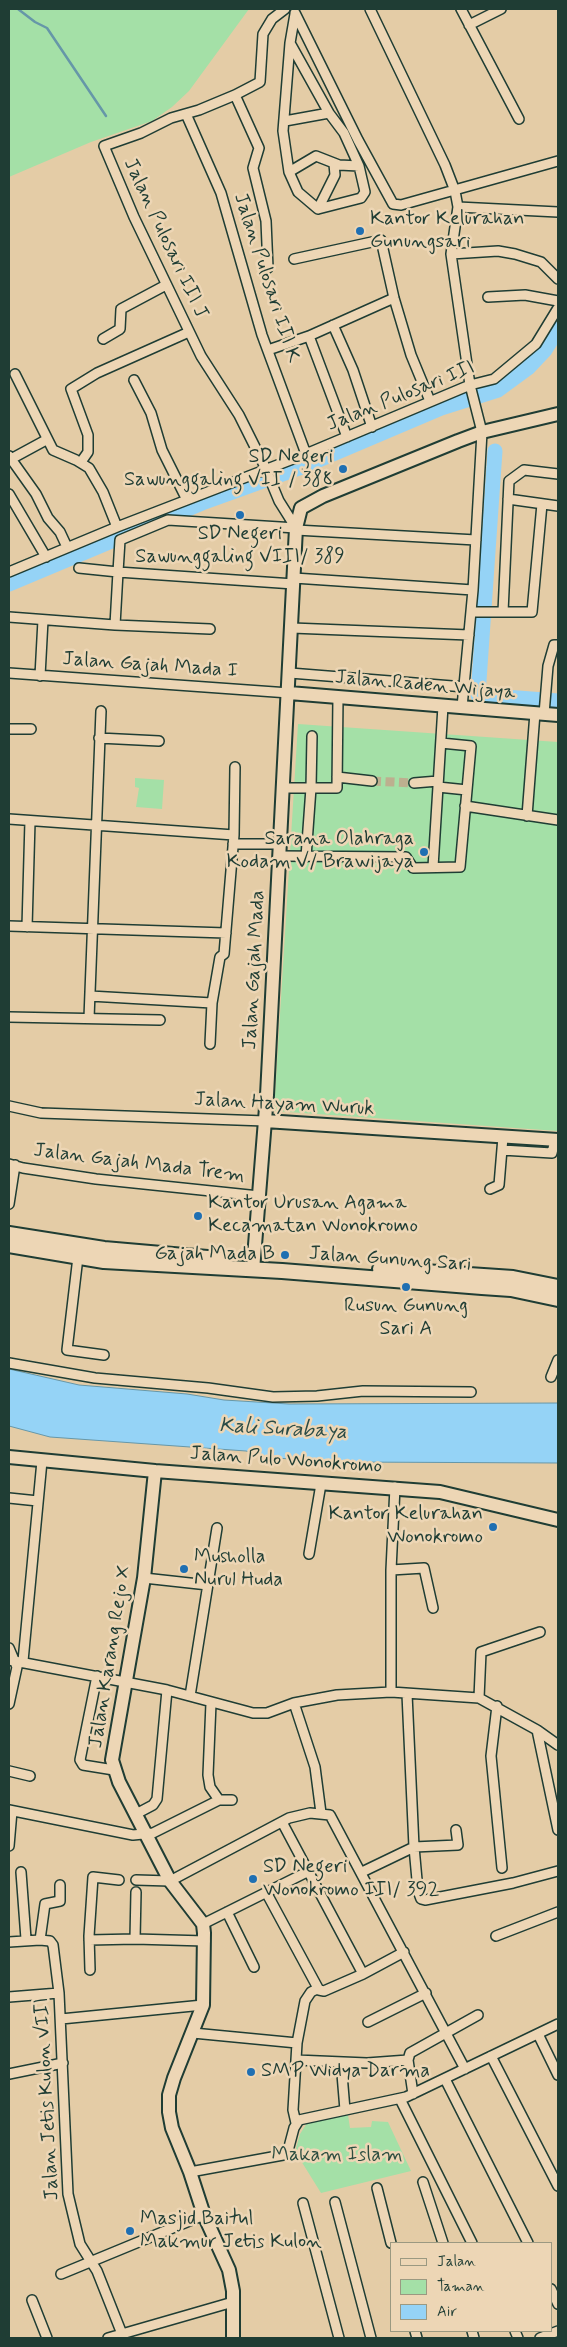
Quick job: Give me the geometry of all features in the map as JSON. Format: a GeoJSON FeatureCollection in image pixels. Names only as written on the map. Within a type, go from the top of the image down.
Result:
{"type":"FeatureCollection","features":[{"type":"Feature","properties":{"kind":"main road","name":"Jalan Gunung Sari"},"geometry":{"type":"LineString","coordinates":[[9,1234],[104,1249],[253,1266]]}},
{"type":"Feature","properties":{"kind":"main road","name":"Jalan Gunung Sari"},"geometry":{"type":"LineString","coordinates":[[9,1245],[104,1261],[253,1266],[483,1281],[512,1278],[558,1287]]}},
{"type":"Feature","properties":{"kind":"main road","name":"Jalan Gunung Sari"},"geometry":{"type":"LineString","coordinates":[[483,1281],[558,1299]]}},
{"type":"Feature","properties":{"kind":"street"},"geometry":{"type":"LineString","coordinates":[[268,268],[264,212],[253,168],[259,148],[236,95],[261,81],[263,34],[272,19],[286,9]]}},
{"type":"Feature","properties":{"kind":"street"},"geometry":{"type":"LineString","coordinates":[[370,9],[445,165],[455,191],[458,207],[451,254],[472,393],[482,432],[473,590],[480,612],[469,635],[462,707]]}},
{"type":"Feature","properties":{"kind":"street"},"geometry":{"type":"LineString","coordinates":[[461,9],[519,119]]}},
{"type":"Feature","properties":{"kind":"street"},"geometry":{"type":"LineString","coordinates":[[469,25],[501,9]]}},
{"type":"Feature","properties":{"kind":"street"},"geometry":{"type":"LineString","coordinates":[[294,11],[358,140],[392,203],[396,206],[558,161]]}},
{"type":"Feature","properties":{"kind":"street"},"geometry":{"type":"LineString","coordinates":[[294,11],[284,137],[289,172],[298,192],[318,209]]}},
{"type":"Feature","properties":{"kind":"street"},"geometry":{"type":"LineString","coordinates":[[290,43],[329,113],[344,133],[359,166],[365,192],[364,196],[318,209]]}},
{"type":"Feature","properties":{"kind":"street","name":"Jalan Pulosari III J"},"geometry":{"type":"LineString","coordinates":[[236,95],[171,118],[141,133],[104,146],[166,285],[201,356],[236,410],[267,471]]}},
{"type":"Feature","properties":{"kind":"street"},"geometry":{"type":"LineString","coordinates":[[285,121],[329,113]]}},
{"type":"Feature","properties":{"kind":"street","name":"Jalan Pulosari III K"},"geometry":{"type":"LineString","coordinates":[[186,114],[226,208],[246,283],[306,454]]}},
{"type":"Feature","properties":{"kind":"street"},"geometry":{"type":"LineString","coordinates":[[289,172],[316,156],[334,164],[359,166]]}},
{"type":"Feature","properties":{"kind":"street"},"geometry":{"type":"LineString","coordinates":[[318,209],[335,175],[334,164]]}},
{"type":"Feature","properties":{"kind":"street"},"geometry":{"type":"LineString","coordinates":[[458,207],[558,212]]}},
{"type":"Feature","properties":{"kind":"street"},"geometry":{"type":"LineString","coordinates":[[294,259],[380,240],[394,298],[411,355],[430,401]]}},
{"type":"Feature","properties":{"kind":"street"},"geometry":{"type":"LineString","coordinates":[[451,254],[498,251],[515,254],[541,262],[558,279]]}},
{"type":"Feature","properties":{"kind":"street"},"geometry":{"type":"LineString","coordinates":[[102,338],[120,328],[120,309],[166,285]]}},
{"type":"Feature","properties":{"kind":"street"},"geometry":{"type":"LineString","coordinates":[[488,297],[525,295],[558,301]]}},
{"type":"Feature","properties":{"kind":"street"},"geometry":{"type":"LineString","coordinates":[[268,350],[309,336],[394,298]]}},
{"type":"Feature","properties":{"kind":"street","name":"Jalan Pulosari III"},"geometry":{"type":"LineString","coordinates":[[9,572],[117,526],[267,471],[430,401],[472,393],[498,377],[522,358],[541,338],[558,308]]}},
{"type":"Feature","properties":{"kind":"street"},"geometry":{"type":"LineString","coordinates":[[333,325],[353,370],[372,427]]}},
{"type":"Feature","properties":{"kind":"street"},"geometry":{"type":"LineString","coordinates":[[81,462],[88,452],[88,435],[71,389],[97,373],[189,332]]}},
{"type":"Feature","properties":{"kind":"street"},"geometry":{"type":"LineString","coordinates":[[309,336],[347,437]]}},
{"type":"Feature","properties":{"kind":"street"},"geometry":{"type":"LineString","coordinates":[[15,374],[46,440],[55,452],[81,462],[89,468],[103,492],[117,526]]}},
{"type":"Feature","properties":{"kind":"street"},"geometry":{"type":"LineString","coordinates":[[134,380],[151,413],[162,450],[187,500]]}},
{"type":"Feature","properties":{"kind":"street","name":"Jalan Gajah Mada"},"geometry":{"type":"LineString","coordinates":[[253,1266],[264,1121],[284,788],[296,529],[301,508],[482,432],[558,414]]}},
{"type":"Feature","properties":{"kind":"street"},"geometry":{"type":"LineString","coordinates":[[46,440],[10,458],[36,494],[48,518],[60,532],[67,548]]}},
{"type":"Feature","properties":{"kind":"street"},"geometry":{"type":"LineString","coordinates":[[503,612],[509,481],[524,470],[558,474]]}},
{"type":"Feature","properties":{"kind":"street"},"geometry":{"type":"LineString","coordinates":[[267,471],[279,501],[296,529]]}},
{"type":"Feature","properties":{"kind":"street"},"geometry":{"type":"LineString","coordinates":[[9,494],[46,557]]}},
{"type":"Feature","properties":{"kind":"street"},"geometry":{"type":"LineString","coordinates":[[508,500],[558,506]]}},
{"type":"Feature","properties":{"kind":"street"},"geometry":{"type":"LineString","coordinates":[[480,612],[532,612],[542,504]]}},
{"type":"Feature","properties":{"kind":"street"},"geometry":{"type":"LineString","coordinates":[[115,625],[120,540],[168,520],[476,540]]}},
{"type":"Feature","properties":{"kind":"street"},"geometry":{"type":"LineString","coordinates":[[79,568],[118,572],[473,590]]}},
{"type":"Feature","properties":{"kind":"street"},"geometry":{"type":"LineString","coordinates":[[9,617],[115,625],[210,629]]}},
{"type":"Feature","properties":{"kind":"street"},"geometry":{"type":"LineString","coordinates":[[40,676],[43,620]]}},
{"type":"Feature","properties":{"kind":"street"},"geometry":{"type":"LineString","coordinates":[[292,628],[469,635]]}},
{"type":"Feature","properties":{"kind":"street"},"geometry":{"type":"LineString","coordinates":[[527,816],[548,666],[554,645],[558,645]]}},
{"type":"Feature","properties":{"kind":"street"},"geometry":{"type":"LineString","coordinates":[[290,673],[464,687]]}},
{"type":"Feature","properties":{"kind":"street","name":"Jalan Gajah Mada I"},"geometry":{"type":"LineString","coordinates":[[9,674],[289,693]]}},
{"type":"Feature","properties":{"kind":"street","name":"Jalan Raden Wijaya"},"geometry":{"type":"LineString","coordinates":[[289,693],[541,712],[558,715]]}},
{"type":"Feature","properties":{"kind":"street"},"geometry":{"type":"LineString","coordinates":[[284,788],[337,788],[338,697]]}},
{"type":"Feature","properties":{"kind":"street"},"geometry":{"type":"LineString","coordinates":[[433,867],[443,706]]}},
{"type":"Feature","properties":{"kind":"street"},"geometry":{"type":"LineString","coordinates":[[89,1018],[95,826],[101,712]]}},
{"type":"Feature","properties":{"kind":"street"},"geometry":{"type":"LineString","coordinates":[[9,729],[31,729]]}},
{"type":"Feature","properties":{"kind":"street"},"geometry":{"type":"LineString","coordinates":[[306,857],[311,788],[312,736]]}},
{"type":"Feature","properties":{"kind":"street"},"geometry":{"type":"LineString","coordinates":[[99,738],[158,741]]}},
{"type":"Feature","properties":{"kind":"street"},"geometry":{"type":"LineString","coordinates":[[9,820],[95,826],[234,840],[306,857],[406,857],[414,868],[460,867],[470,746],[441,743]]}},
{"type":"Feature","properties":{"kind":"street"},"geometry":{"type":"LineString","coordinates":[[210,1044],[212,1003],[220,957],[224,954],[226,933],[234,840],[234,767]]}},
{"type":"Feature","properties":{"kind":"street"},"geometry":{"type":"LineString","coordinates":[[337,777],[372,781]]}},
{"type":"Feature","properties":{"kind":"street"},"geometry":{"type":"LineString","coordinates":[[414,783],[438,784],[467,790]]}},
{"type":"Feature","properties":{"kind":"street"},"geometry":{"type":"LineString","coordinates":[[465,806],[558,820]]}},
{"type":"Feature","properties":{"kind":"street"},"geometry":{"type":"LineString","coordinates":[[27,927],[30,821]]}},
{"type":"Feature","properties":{"kind":"street"},"geometry":{"type":"LineString","coordinates":[[9,926],[226,933]]}},
{"type":"Feature","properties":{"kind":"street"},"geometry":{"type":"LineString","coordinates":[[90,996],[212,1003]]}},
{"type":"Feature","properties":{"kind":"street"},"geometry":{"type":"LineString","coordinates":[[9,1017],[160,1020]]}},
{"type":"Feature","properties":{"kind":"street","name":"Jalan Hayam Wuruk"},"geometry":{"type":"LineString","coordinates":[[9,1106],[41,1114],[264,1121],[557,1140]]}},
{"type":"Feature","properties":{"kind":"street"},"geometry":{"type":"LineString","coordinates":[[490,1189],[499,1185],[504,1136]]}},
{"type":"Feature","properties":{"kind":"street"},"geometry":{"type":"LineString","coordinates":[[502,1150],[552,1153],[557,1140]]}},
{"type":"Feature","properties":{"kind":"street","name":"Jalan Gajah Mada Trem"},"geometry":{"type":"LineString","coordinates":[[9,1204],[12,1165],[96,1179],[259,1196]]}},
{"type":"Feature","properties":{"kind":"street"},"geometry":{"type":"LineString","coordinates":[[78,1257],[67,1350],[104,1355]]}},
{"type":"Feature","properties":{"kind":"street"},"geometry":{"type":"LineString","coordinates":[[552,1377],[558,1360]]}},
{"type":"Feature","properties":{"kind":"street"},"geometry":{"type":"LineString","coordinates":[[9,1364],[95,1378],[208,1388],[273,1397],[317,1396],[364,1391],[470,1392]]}},
{"type":"Feature","properties":{"kind":"street","name":"Jalan Pulo Wonokromo"},"geometry":{"type":"LineString","coordinates":[[9,1457],[321,1484],[395,1487],[440,1492],[558,1520]]}},
{"type":"Feature","properties":{"kind":"street"},"geometry":{"type":"LineString","coordinates":[[9,1704],[17,1674],[16,1661],[42,1461]]}},
{"type":"Feature","properties":{"kind":"street","name":"Jalan Karang Rejo X"},"geometry":{"type":"LineString","coordinates":[[155,1470],[144,1578],[113,1751],[114,1770],[170,1881],[202,1924],[205,1941],[203,2005],[193,2032]]}},
{"type":"Feature","properties":{"kind":"street"},"geometry":{"type":"LineString","coordinates":[[309,1554],[321,1484]]}},
{"type":"Feature","properties":{"kind":"street"},"geometry":{"type":"LineString","coordinates":[[392,1686],[391,1570],[395,1487]]}},
{"type":"Feature","properties":{"kind":"street"},"geometry":{"type":"LineString","coordinates":[[9,1498],[38,1501]]}},
{"type":"Feature","properties":{"kind":"street"},"geometry":{"type":"LineString","coordinates":[[190,1696],[217,1528]]}},
{"type":"Feature","properties":{"kind":"street"},"geometry":{"type":"LineString","coordinates":[[391,1570],[423,1568],[434,1608]]}},
{"type":"Feature","properties":{"kind":"street"},"geometry":{"type":"LineString","coordinates":[[144,1578],[208,1585]]}},
{"type":"Feature","properties":{"kind":"street"},"geometry":{"type":"LineString","coordinates":[[479,1698],[481,1652],[540,1632]]}},
{"type":"Feature","properties":{"kind":"street"},"geometry":{"type":"LineString","coordinates":[[9,1648],[16,1661]]}},
{"type":"Feature","properties":{"kind":"street"},"geometry":{"type":"LineString","coordinates":[[16,1661],[167,1690],[253,1713],[267,1713],[294,1703],[392,1686],[407,1694],[479,1698],[497,1706],[538,1730],[558,1745]]}},
{"type":"Feature","properties":{"kind":"street"},"geometry":{"type":"LineString","coordinates":[[97,1676],[80,1760],[83,1765],[114,1770]]}},
{"type":"Feature","properties":{"kind":"street"},"geometry":{"type":"LineString","coordinates":[[136,1814],[153,1805],[157,1799],[167,1690]]}},
{"type":"Feature","properties":{"kind":"street"},"geometry":{"type":"LineString","coordinates":[[407,1694],[414,1847],[421,1899],[425,1900],[513,1883],[558,1872]]}},
{"type":"Feature","properties":{"kind":"street"},"geometry":{"type":"LineString","coordinates":[[211,1703],[208,1775],[210,1787],[219,1800]]}},
{"type":"Feature","properties":{"kind":"street"},"geometry":{"type":"LineString","coordinates":[[294,1703],[315,1767],[321,1813]]}},
{"type":"Feature","properties":{"kind":"street"},"geometry":{"type":"LineString","coordinates":[[497,1706],[491,1756],[502,1868]]}},
{"type":"Feature","properties":{"kind":"street"},"geometry":{"type":"LineString","coordinates":[[538,1730],[558,1830]]}},
{"type":"Feature","properties":{"kind":"street"},"geometry":{"type":"LineString","coordinates":[[9,1771],[30,1776]]}},
{"type":"Feature","properties":{"kind":"street"},"geometry":{"type":"LineString","coordinates":[[9,1846],[10,1810],[133,1835],[153,1832],[219,1800],[232,1800]]}},
{"type":"Feature","properties":{"kind":"street"},"geometry":{"type":"LineString","coordinates":[[136,1880],[170,1881],[282,1822],[299,1815],[321,1813],[330,1815],[362,1872],[465,2069]]}},
{"type":"Feature","properties":{"kind":"street"},"geometry":{"type":"LineString","coordinates":[[282,1822],[363,1974]]}},
{"type":"Feature","properties":{"kind":"street"},"geometry":{"type":"LineString","coordinates":[[362,1872],[414,1847],[458,1845],[456,1830]]}},
{"type":"Feature","properties":{"kind":"street"},"geometry":{"type":"LineString","coordinates":[[21,1872],[26,1939]]}},
{"type":"Feature","properties":{"kind":"street"},"geometry":{"type":"LineString","coordinates":[[202,1924],[307,1872]]}},
{"type":"Feature","properties":{"kind":"street"},"geometry":{"type":"LineString","coordinates":[[90,1970],[89,1940],[93,1877],[119,1880]]}},
{"type":"Feature","properties":{"kind":"street"},"geometry":{"type":"LineString","coordinates":[[9,1942],[26,1939],[40,1940],[45,1904],[60,1900],[60,1885]]}},
{"type":"Feature","properties":{"kind":"street"},"geometry":{"type":"LineString","coordinates":[[135,1939],[136,1892]]}},
{"type":"Feature","properties":{"kind":"street"},"geometry":{"type":"LineString","coordinates":[[266,1892],[317,1989]]}},
{"type":"Feature","properties":{"kind":"street"},"geometry":{"type":"LineString","coordinates":[[227,1912],[254,1967]]}},
{"type":"Feature","properties":{"kind":"street"},"geometry":{"type":"LineString","coordinates":[[496,1936],[558,1912]]}},
{"type":"Feature","properties":{"kind":"street","name":"Jalan Jetis Kulon VIII"},"geometry":{"type":"LineString","coordinates":[[40,1940],[51,1942],[59,1993],[65,2163],[68,2194],[80,2244],[97,2271],[122,2334]]}},
{"type":"Feature","properties":{"kind":"street"},"geometry":{"type":"LineString","coordinates":[[89,1940],[205,1941]]}},
{"type":"Feature","properties":{"kind":"street"},"geometry":{"type":"LineString","coordinates":[[190,2172],[283,2155],[289,2147],[296,2123],[293,2110],[296,2043],[305,2001],[311,1992],[317,1989],[324,1991],[363,1974],[404,1952]]}},
{"type":"Feature","properties":{"kind":"street"},"geometry":{"type":"LineString","coordinates":[[9,1997],[59,1993]]}},
{"type":"Feature","properties":{"kind":"street"},"geometry":{"type":"LineString","coordinates":[[368,2022],[426,1993]]}},
{"type":"Feature","properties":{"kind":"street"},"geometry":{"type":"LineString","coordinates":[[61,2019],[203,2005]]}},
{"type":"Feature","properties":{"kind":"street"},"geometry":{"type":"LineString","coordinates":[[413,2094],[408,2060],[411,2052],[478,2015]]}},
{"type":"Feature","properties":{"kind":"street"},"geometry":{"type":"LineString","coordinates":[[296,2123],[304,2118],[400,2099],[558,2025]]}},
{"type":"Feature","properties":{"kind":"street"},"geometry":{"type":"LineString","coordinates":[[232,2338],[232,2284],[229,2270],[204,2216],[190,2172],[172,2128],[169,2095],[183,2053],[193,2032],[296,2043]]}},
{"type":"Feature","properties":{"kind":"street"},"geometry":{"type":"LineString","coordinates":[[538,2034],[558,2074]]}},
{"type":"Feature","properties":{"kind":"street"},"geometry":{"type":"LineString","coordinates":[[492,2056],[558,2186]]}},
{"type":"Feature","properties":{"kind":"street"},"geometry":{"type":"LineString","coordinates":[[296,2060],[367,2063],[408,2060]]}},
{"type":"Feature","properties":{"kind":"street"},"geometry":{"type":"LineString","coordinates":[[341,2062],[345,2110]]}},
{"type":"Feature","properties":{"kind":"street"},"geometry":{"type":"LineString","coordinates":[[9,2074],[63,2064]]}},
{"type":"Feature","properties":{"kind":"street"},"geometry":{"type":"LineString","coordinates":[[445,2078],[527,2242]]}},
{"type":"Feature","properties":{"kind":"street"},"geometry":{"type":"LineString","coordinates":[[400,2099],[472,2242]]}},
{"type":"Feature","properties":{"kind":"street"},"geometry":{"type":"LineString","coordinates":[[423,2182],[443,2242]]}},
{"type":"Feature","properties":{"kind":"street"},"geometry":{"type":"LineString","coordinates":[[377,2188],[392,2242]]}},
{"type":"Feature","properties":{"kind":"street"},"geometry":{"type":"LineString","coordinates":[[335,2202],[371,2338]]}},
{"type":"Feature","properties":{"kind":"street"},"geometry":{"type":"LineString","coordinates":[[303,2203],[339,2338]]}},
{"type":"Feature","properties":{"kind":"street"},"geometry":{"type":"LineString","coordinates":[[61,2274],[204,2216]]}},
{"type":"Feature","properties":{"kind":"street"},"geometry":{"type":"LineString","coordinates":[[552,2291],[558,2304]]}},
{"type":"Feature","properties":{"kind":"street"},"geometry":{"type":"LineString","coordinates":[[32,2300],[47,2338]]}},
{"type":"Feature","properties":{"kind":"street"},"geometry":{"type":"LineString","coordinates":[[108,2338],[232,2302]]}},
{"type":"Feature","properties":{"kind":"street"},"geometry":{"type":"LineString","coordinates":[[540,2338],[558,2331]]}},
{"type":"Feature","properties":{"kind":"green space"},"geometry":{"type":"Polygon","coordinates":[[[9,9],[249,9],[189,91],[172,107],[152,121],[91,142],[9,177],[9,9]]]}},
{"type":"Feature","properties":{"kind":"green space","name":"Sarana Olahraga Kodam V/ Brawijaya"},"geometry":{"type":"Polygon","coordinates":[[[298,724],[558,742],[558,1131],[274,1111],[298,724]]]}},
{"type":"Feature","properties":{"kind":"green space"},"geometry":{"type":"Polygon","coordinates":[[[135,778],[164,780],[162,809],[136,807],[139,788],[135,787],[135,778]]]}},
{"type":"Feature","properties":{"kind":"green space","name":"Makam Islam"},"geometry":{"type":"Polygon","coordinates":[[[348,2115],[350,2128],[371,2127],[372,2121],[388,2122],[411,2171],[321,2193],[298,2156],[296,2148],[300,2134],[309,2120],[348,2115]]]}},
{"type":"Feature","properties":{"kind":"water","name":"Kali Surabaya"},"geometry":{"type":"Polygon","coordinates":[[[9,1369],[79,1385],[187,1394],[224,1400],[289,1404],[558,1403],[558,1463],[350,1462],[273,1458],[246,1451],[50,1437],[9,1426],[9,1369]]]}},
{"type":"Feature","properties":{"kind":"waterway"},"geometry":{"type":"LineString","coordinates":[[18,9],[35,22],[47,28],[106,116]]}},
{"type":"Feature","properties":{"kind":"waterway"},"geometry":{"type":"LineString","coordinates":[[9,584],[202,503],[302,467],[441,408],[498,390],[528,368],[545,350],[558,329]]}},
{"type":"Feature","properties":{"kind":"waterway"},"geometry":{"type":"LineString","coordinates":[[495,451],[478,695],[558,701]]}},
{"type":"Feature","properties":{"kind":"tunnel"},"geometry":{"type":"LineString","coordinates":[[372,781],[414,783]]}},
{"type":"Feature","properties":{"kind":"place","name":"Kantor Kelurahan Gunungsari"},"geometry":{"type":"Point","coordinates":[360,231]}},
{"type":"Feature","properties":{"kind":"place","name":"SD Negeri Sawunggaling VII / 388"},"geometry":{"type":"Point","coordinates":[343,469]}},
{"type":"Feature","properties":{"kind":"place","name":"SD Negeri Sawunggaling VIII/ 389"},"geometry":{"type":"Point","coordinates":[240,515]}},
{"type":"Feature","properties":{"kind":"place","name":"Sarana Olahraga Kodam V/ Brawijaya"},"geometry":{"type":"Point","coordinates":[424,852]}},
{"type":"Feature","properties":{"kind":"place","name":"Kantor Urusan Agama Kecamatan Wonokromo"},"geometry":{"type":"Point","coordinates":[198,1216]}},
{"type":"Feature","properties":{"kind":"place","name":"Gajah Mada B"},"geometry":{"type":"Point","coordinates":[285,1255]}},
{"type":"Feature","properties":{"kind":"place","name":"Rusun Gunung Sari A"},"geometry":{"type":"Point","coordinates":[406,1287]}},
{"type":"Feature","properties":{"kind":"place","name":"Kantor Kelurahan Wonokromo"},"geometry":{"type":"Point","coordinates":[493,1527]}},
{"type":"Feature","properties":{"kind":"place","name":"Musholla Nurul Huda"},"geometry":{"type":"Point","coordinates":[184,1569]}},
{"type":"Feature","properties":{"kind":"place","name":"SD Negeri Wonokromo III/ 392"},"geometry":{"type":"Point","coordinates":[253,1879]}},
{"type":"Feature","properties":{"kind":"place","name":"SMP Widya Darma"},"geometry":{"type":"Point","coordinates":[251,2072]}},
{"type":"Feature","properties":{"kind":"place","name":"Masjid Baitul Makmur Jetis Kulon"},"geometry":{"type":"Point","coordinates":[130,2231]}}]}
